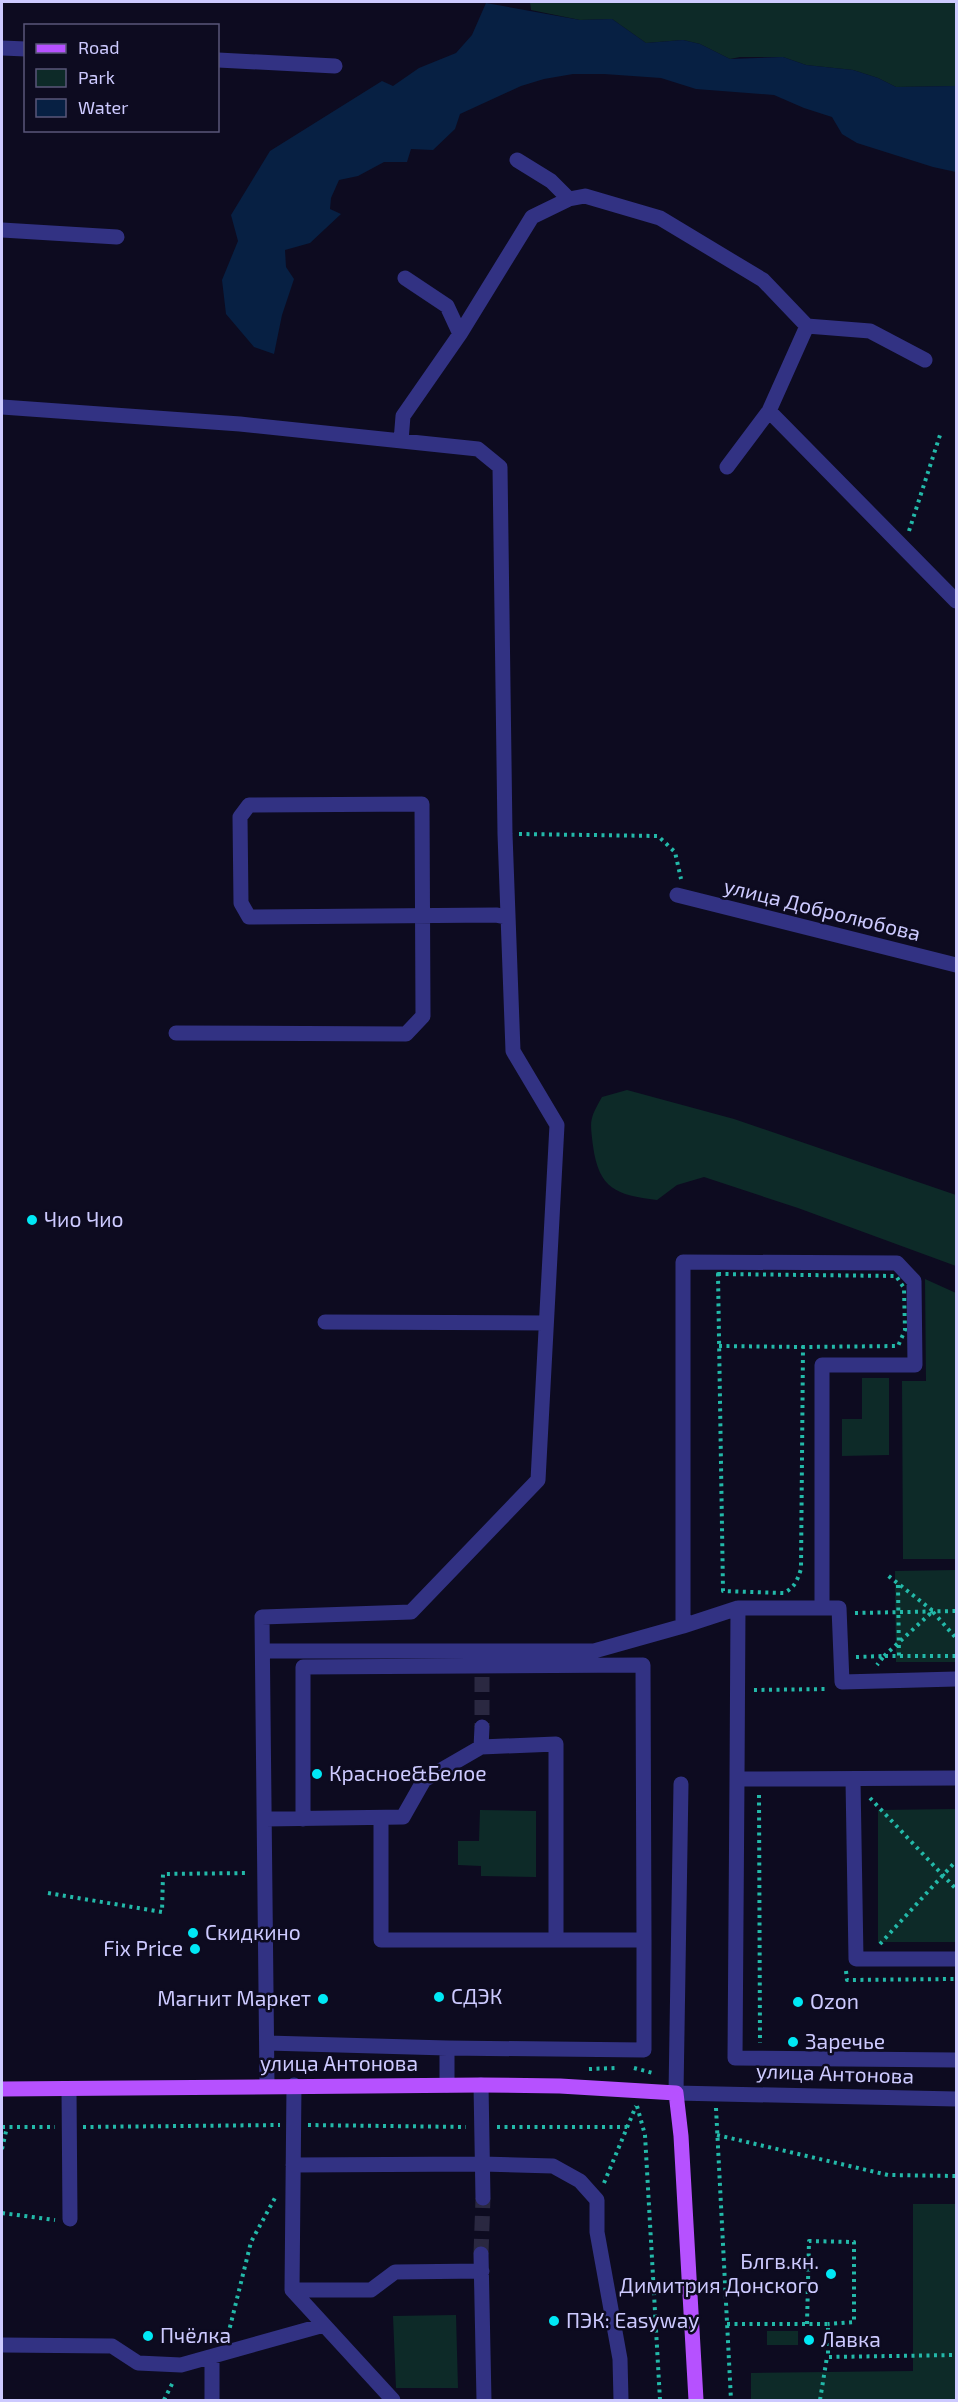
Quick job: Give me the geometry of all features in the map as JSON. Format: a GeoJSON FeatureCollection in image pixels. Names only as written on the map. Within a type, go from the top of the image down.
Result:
{"type":"FeatureCollection","features":[{"type":"Feature","properties":{"kind":"main road","name":"улица Антонова"},"geometry":{"type":"LineString","coordinates":[[2,2089],[482,2085],[560,2086],[637,2098],[676,2093]]}},
{"type":"Feature","properties":{"kind":"main road"},"geometry":{"type":"LineString","coordinates":[[676,2093],[681,2136],[696,2400]]}},
{"type":"Feature","properties":{"kind":"street"},"geometry":{"type":"LineString","coordinates":[[2,48],[24,49]]}},
{"type":"Feature","properties":{"kind":"street"},"geometry":{"type":"LineString","coordinates":[[219,60],[334,66]]}},
{"type":"Feature","properties":{"kind":"street"},"geometry":{"type":"LineString","coordinates":[[517,160],[551,181],[569,199]]}},
{"type":"Feature","properties":{"kind":"street"},"geometry":{"type":"LineString","coordinates":[[401,441],[403,416],[460,334],[532,217],[569,199],[585,196],[660,218],[763,280],[807,326],[870,331],[925,360]]}},
{"type":"Feature","properties":{"kind":"street"},"geometry":{"type":"LineString","coordinates":[[2,230],[117,237]]}},
{"type":"Feature","properties":{"kind":"street"},"geometry":{"type":"LineString","coordinates":[[405,278],[447,306],[460,334]]}},
{"type":"Feature","properties":{"kind":"street"},"geometry":{"type":"LineString","coordinates":[[727,467],[769,411],[807,326]]}},
{"type":"Feature","properties":{"kind":"street"},"geometry":{"type":"LineString","coordinates":[[2,407],[240,424],[478,449],[500,467],[505,834],[513,1051],[556,1125],[538,1480],[411,1612],[262,1617],[267,2085]]}},
{"type":"Feature","properties":{"kind":"street"},"geometry":{"type":"LineString","coordinates":[[769,411],[957,601]]}},
{"type":"Feature","properties":{"kind":"street"},"geometry":{"type":"LineString","coordinates":[[176,1033],[406,1034],[423,1016],[422,916],[422,804],[249,805],[240,817],[241,903],[249,917],[422,916],[507,917]]}},
{"type":"Feature","properties":{"kind":"street","name":"улица Добролюбова"},"geometry":{"type":"LineString","coordinates":[[684,897],[957,965]]}},
{"type":"Feature","properties":{"kind":"street"},"geometry":{"type":"LineString","coordinates":[[683,1626],[683,1262],[897,1263],[914,1281],[915,1365],[822,1365],[822,1608]]}},
{"type":"Feature","properties":{"kind":"street"},"geometry":{"type":"LineString","coordinates":[[325,1322],[546,1323]]}},
{"type":"Feature","properties":{"kind":"street"},"geometry":{"type":"LineString","coordinates":[[263,1651],[594,1651],[738,1608],[839,1608],[842,1682],[957,1679]]}},
{"type":"Feature","properties":{"kind":"street"},"geometry":{"type":"LineString","coordinates":[[738,1608],[735,2058],[957,2060]]}},
{"type":"Feature","properties":{"kind":"street"},"geometry":{"type":"LineString","coordinates":[[267,2043],[644,2050],[643,1665],[482,1671],[303,1667],[303,1819]]}},
{"type":"Feature","properties":{"kind":"street"},"geometry":{"type":"LineString","coordinates":[[482,1727],[482,1747]]}},
{"type":"Feature","properties":{"kind":"street"},"geometry":{"type":"LineString","coordinates":[[265,1819],[403,1817],[424,1780],[482,1747],[556,1744],[556,1940]]}},
{"type":"Feature","properties":{"kind":"street"},"geometry":{"type":"LineString","coordinates":[[737,1779],[957,1778]]}},
{"type":"Feature","properties":{"kind":"street"},"geometry":{"type":"LineString","coordinates":[[853,1780],[856,1959],[957,1959]]}},
{"type":"Feature","properties":{"kind":"street"},"geometry":{"type":"LineString","coordinates":[[676,2093],[681,1784]]}},
{"type":"Feature","properties":{"kind":"street"},"geometry":{"type":"LineString","coordinates":[[381,1818],[381,1940],[644,1940]]}},
{"type":"Feature","properties":{"kind":"street"},"geometry":{"type":"LineString","coordinates":[[447,2048],[447,2085]]}},
{"type":"Feature","properties":{"kind":"street"},"geometry":{"type":"LineString","coordinates":[[294,2085],[292,2290],[393,2400]]}},
{"type":"Feature","properties":{"kind":"street"},"geometry":{"type":"LineString","coordinates":[[482,2085],[483,2198]]}},
{"type":"Feature","properties":{"kind":"street"},"geometry":{"type":"LineString","coordinates":[[69,2089],[70,2219]]}},
{"type":"Feature","properties":{"kind":"street","name":"улица Антонова"},"geometry":{"type":"LineString","coordinates":[[676,2093],[715,2092],[957,2099]]}},
{"type":"Feature","properties":{"kind":"street"},"geometry":{"type":"LineString","coordinates":[[293,2165],[553,2166],[580,2181],[597,2200],[597,2232],[620,2359],[621,2400]]}},
{"type":"Feature","properties":{"kind":"street"},"geometry":{"type":"LineString","coordinates":[[482,2254],[484,2400]]}},
{"type":"Feature","properties":{"kind":"street"},"geometry":{"type":"LineString","coordinates":[[292,2290],[371,2290],[395,2272],[482,2271]]}},
{"type":"Feature","properties":{"kind":"street"},"geometry":{"type":"LineString","coordinates":[[2,2345],[112,2346],[138,2363],[181,2365],[324,2325]]}},
{"type":"Feature","properties":{"kind":"street"},"geometry":{"type":"LineString","coordinates":[[212,2400],[218,2355]]}},
{"type":"Feature","properties":{"kind":"path"},"geometry":{"type":"LineString","coordinates":[[904,546],[941,432]]}},
{"type":"Feature","properties":{"kind":"path"},"geometry":{"type":"LineString","coordinates":[[505,834],[658,836],[675,852],[684,897]]}},
{"type":"Feature","properties":{"kind":"path"},"geometry":{"type":"LineString","coordinates":[[719,1346],[898,1346],[905,1330],[904,1288],[896,1276],[718,1274],[719,1346],[723,1591],[734,1593],[784,1593],[797,1581],[801,1569],[803,1347]]}},
{"type":"Feature","properties":{"kind":"path"},"geometry":{"type":"LineString","coordinates":[[886,1574],[933,1611],[957,1638]]}},
{"type":"Feature","properties":{"kind":"path"},"geometry":{"type":"LineString","coordinates":[[898,1584],[899,1656]]}},
{"type":"Feature","properties":{"kind":"path"},"geometry":{"type":"LineString","coordinates":[[863,1681],[884,1656],[933,1611]]}},
{"type":"Feature","properties":{"kind":"path"},"geometry":{"type":"LineString","coordinates":[[839,1614],[957,1611]]}},
{"type":"Feature","properties":{"kind":"path"},"geometry":{"type":"LineString","coordinates":[[841,1657],[957,1656]]}},
{"type":"Feature","properties":{"kind":"path"},"geometry":{"type":"LineString","coordinates":[[749,1690],[834,1689]]}},
{"type":"Feature","properties":{"kind":"path"},"geometry":{"type":"LineString","coordinates":[[853,1780],[957,1889]]}},
{"type":"Feature","properties":{"kind":"path"},"geometry":{"type":"LineString","coordinates":[[759,1790],[760,2048]]}},
{"type":"Feature","properties":{"kind":"path"},"geometry":{"type":"LineString","coordinates":[[847,1980],[957,1861]]}},
{"type":"Feature","properties":{"kind":"path"},"geometry":{"type":"LineString","coordinates":[[48,1893],[162,1912],[164,1874],[265,1873]]}},
{"type":"Feature","properties":{"kind":"path"},"geometry":{"type":"LineString","coordinates":[[846,1968],[847,1980]]}},
{"type":"Feature","properties":{"kind":"path"},"geometry":{"type":"LineString","coordinates":[[847,1980],[957,1979]]}},
{"type":"Feature","properties":{"kind":"path"},"geometry":{"type":"LineString","coordinates":[[635,2068],[637,2098],[645,2135],[660,2400]]}},
{"type":"Feature","properties":{"kind":"path"},"geometry":{"type":"LineString","coordinates":[[715,2092],[731,2400]]}},
{"type":"Feature","properties":{"kind":"path"},"geometry":{"type":"LineString","coordinates":[[597,2200],[637,2098]]}},
{"type":"Feature","properties":{"kind":"path"},"geometry":{"type":"LineString","coordinates":[[2,2127],[293,2125],[627,2127]]}},
{"type":"Feature","properties":{"kind":"path"},"geometry":{"type":"LineString","coordinates":[[2,2149],[7,2127]]}},
{"type":"Feature","properties":{"kind":"path"},"geometry":{"type":"LineString","coordinates":[[717,2134],[888,2175],[957,2176]]}},
{"type":"Feature","properties":{"kind":"path"},"geometry":{"type":"LineString","coordinates":[[218,2355],[251,2242],[277,2194]]}},
{"type":"Feature","properties":{"kind":"path"},"geometry":{"type":"LineString","coordinates":[[2,2213],[48,2221],[70,2219]]}},
{"type":"Feature","properties":{"kind":"path"},"geometry":{"type":"LineString","coordinates":[[727,2324],[807,2324],[828,2324],[854,2322],[854,2242],[809,2241],[807,2324]]}},
{"type":"Feature","properties":{"kind":"path"},"geometry":{"type":"LineString","coordinates":[[828,2324],[828,2357],[957,2355]]}},
{"type":"Feature","properties":{"kind":"path"},"geometry":{"type":"LineString","coordinates":[[820,2400],[828,2348]]}},
{"type":"Feature","properties":{"kind":"green space"},"geometry":{"type":"Polygon","coordinates":[[[530,2],[956,2],[956,86],[896,87],[853,70],[806,65],[783,57],[730,59],[700,44],[683,40],[646,43],[612,19],[580,20],[531,10],[530,2]]]}},
{"type":"Feature","properties":{"kind":"green space"},"geometry":{"type":"Polygon","coordinates":[[[627,1090],[734,1119],[956,1195],[956,1266],[798,1208],[704,1177],[677,1185],[657,1200],[620,1192],[605,1181],[600,1172],[593,1146],[591,1125],[602,1097],[627,1090]]]}},
{"type":"Feature","properties":{"kind":"green space"},"geometry":{"type":"Polygon","coordinates":[[[925,1279],[956,1293],[956,1559],[903,1559],[902,1381],[926,1381],[925,1279]]]}},
{"type":"Feature","properties":{"kind":"green space"},"geometry":{"type":"Polygon","coordinates":[[[862,1378],[889,1378],[889,1455],[842,1456],[842,1419],[862,1419],[862,1378]]]}},
{"type":"Feature","properties":{"kind":"green space"},"geometry":{"type":"Polygon","coordinates":[[[956,1570],[956,1662],[896,1662],[895,1571],[956,1570]]]}},
{"type":"Feature","properties":{"kind":"green space"},"geometry":{"type":"Polygon","coordinates":[[[956,1809],[956,1942],[878,1942],[878,1810],[956,1809]]]}},
{"type":"Feature","properties":{"kind":"green space"},"geometry":{"type":"Polygon","coordinates":[[[480,1810],[536,1811],[536,1877],[481,1876],[481,1866],[458,1865],[458,1841],[479,1841],[480,1810]]]}},
{"type":"Feature","properties":{"kind":"green space"},"geometry":{"type":"Polygon","coordinates":[[[913,2204],[956,2204],[956,2400],[751,2400],[751,2373],[913,2371],[913,2204]]]}},
{"type":"Feature","properties":{"kind":"green space"},"geometry":{"type":"Polygon","coordinates":[[[456,2315],[458,2388],[396,2388],[393,2316],[456,2315]]]}},
{"type":"Feature","properties":{"kind":"green space"},"geometry":{"type":"Polygon","coordinates":[[[767,2331],[798,2331],[798,2345],[767,2345],[767,2331]]]}},
{"type":"Feature","properties":{"kind":"water"},"geometry":{"type":"Polygon","coordinates":[[[486,3],[580,20],[612,19],[646,43],[683,40],[700,44],[730,59],[783,57],[806,65],[853,70],[896,87],[956,86],[956,172],[857,143],[842,134],[832,117],[774,95],[696,89],[661,78],[604,74],[573,74],[544,79],[521,86],[460,114],[455,129],[433,150],[411,149],[407,162],[384,162],[358,176],[339,180],[331,198],[330,209],[341,214],[310,243],[285,250],[286,267],[294,279],[282,315],[274,354],[254,347],[226,314],[222,280],[238,241],[231,215],[270,151],[382,81],[393,86],[419,68],[456,53],[472,35],[486,3]]]}},
{"type":"Feature","properties":{"kind":"tunnel"},"geometry":{"type":"LineString","coordinates":[[482,1677],[482,1727]]}},
{"type":"Feature","properties":{"kind":"tunnel"},"geometry":{"type":"LineString","coordinates":[[481,2254],[483,2198]]}},
{"type":"Feature","properties":{"kind":"place","name":"Чио Чио"},"geometry":{"type":"Point","coordinates":[32,1220]}},
{"type":"Feature","properties":{"kind":"place","name":"Красное&Белое"},"geometry":{"type":"Point","coordinates":[317,1774]}},
{"type":"Feature","properties":{"kind":"place","name":"Скидкино"},"geometry":{"type":"Point","coordinates":[193,1933]}},
{"type":"Feature","properties":{"kind":"place","name":"Fix Price"},"geometry":{"type":"Point","coordinates":[195,1949]}},
{"type":"Feature","properties":{"kind":"place","name":"СДЭК"},"geometry":{"type":"Point","coordinates":[439,1997]}},
{"type":"Feature","properties":{"kind":"place","name":"Магнит Маркет"},"geometry":{"type":"Point","coordinates":[323,1999]}},
{"type":"Feature","properties":{"kind":"place","name":"Ozon"},"geometry":{"type":"Point","coordinates":[798,2002]}},
{"type":"Feature","properties":{"kind":"place","name":"Заречье"},"geometry":{"type":"Point","coordinates":[793,2042]}},
{"type":"Feature","properties":{"kind":"place","name":"Блгв.кн. Димитрия Донского"},"geometry":{"type":"Point","coordinates":[831,2274]}},
{"type":"Feature","properties":{"kind":"place","name":"ПЭК: Easyway"},"geometry":{"type":"Point","coordinates":[554,2321]}},
{"type":"Feature","properties":{"kind":"place","name":"Пчёлка"},"geometry":{"type":"Point","coordinates":[148,2336]}},
{"type":"Feature","properties":{"kind":"place","name":"Лавка"},"geometry":{"type":"Point","coordinates":[809,2340]}}]}
